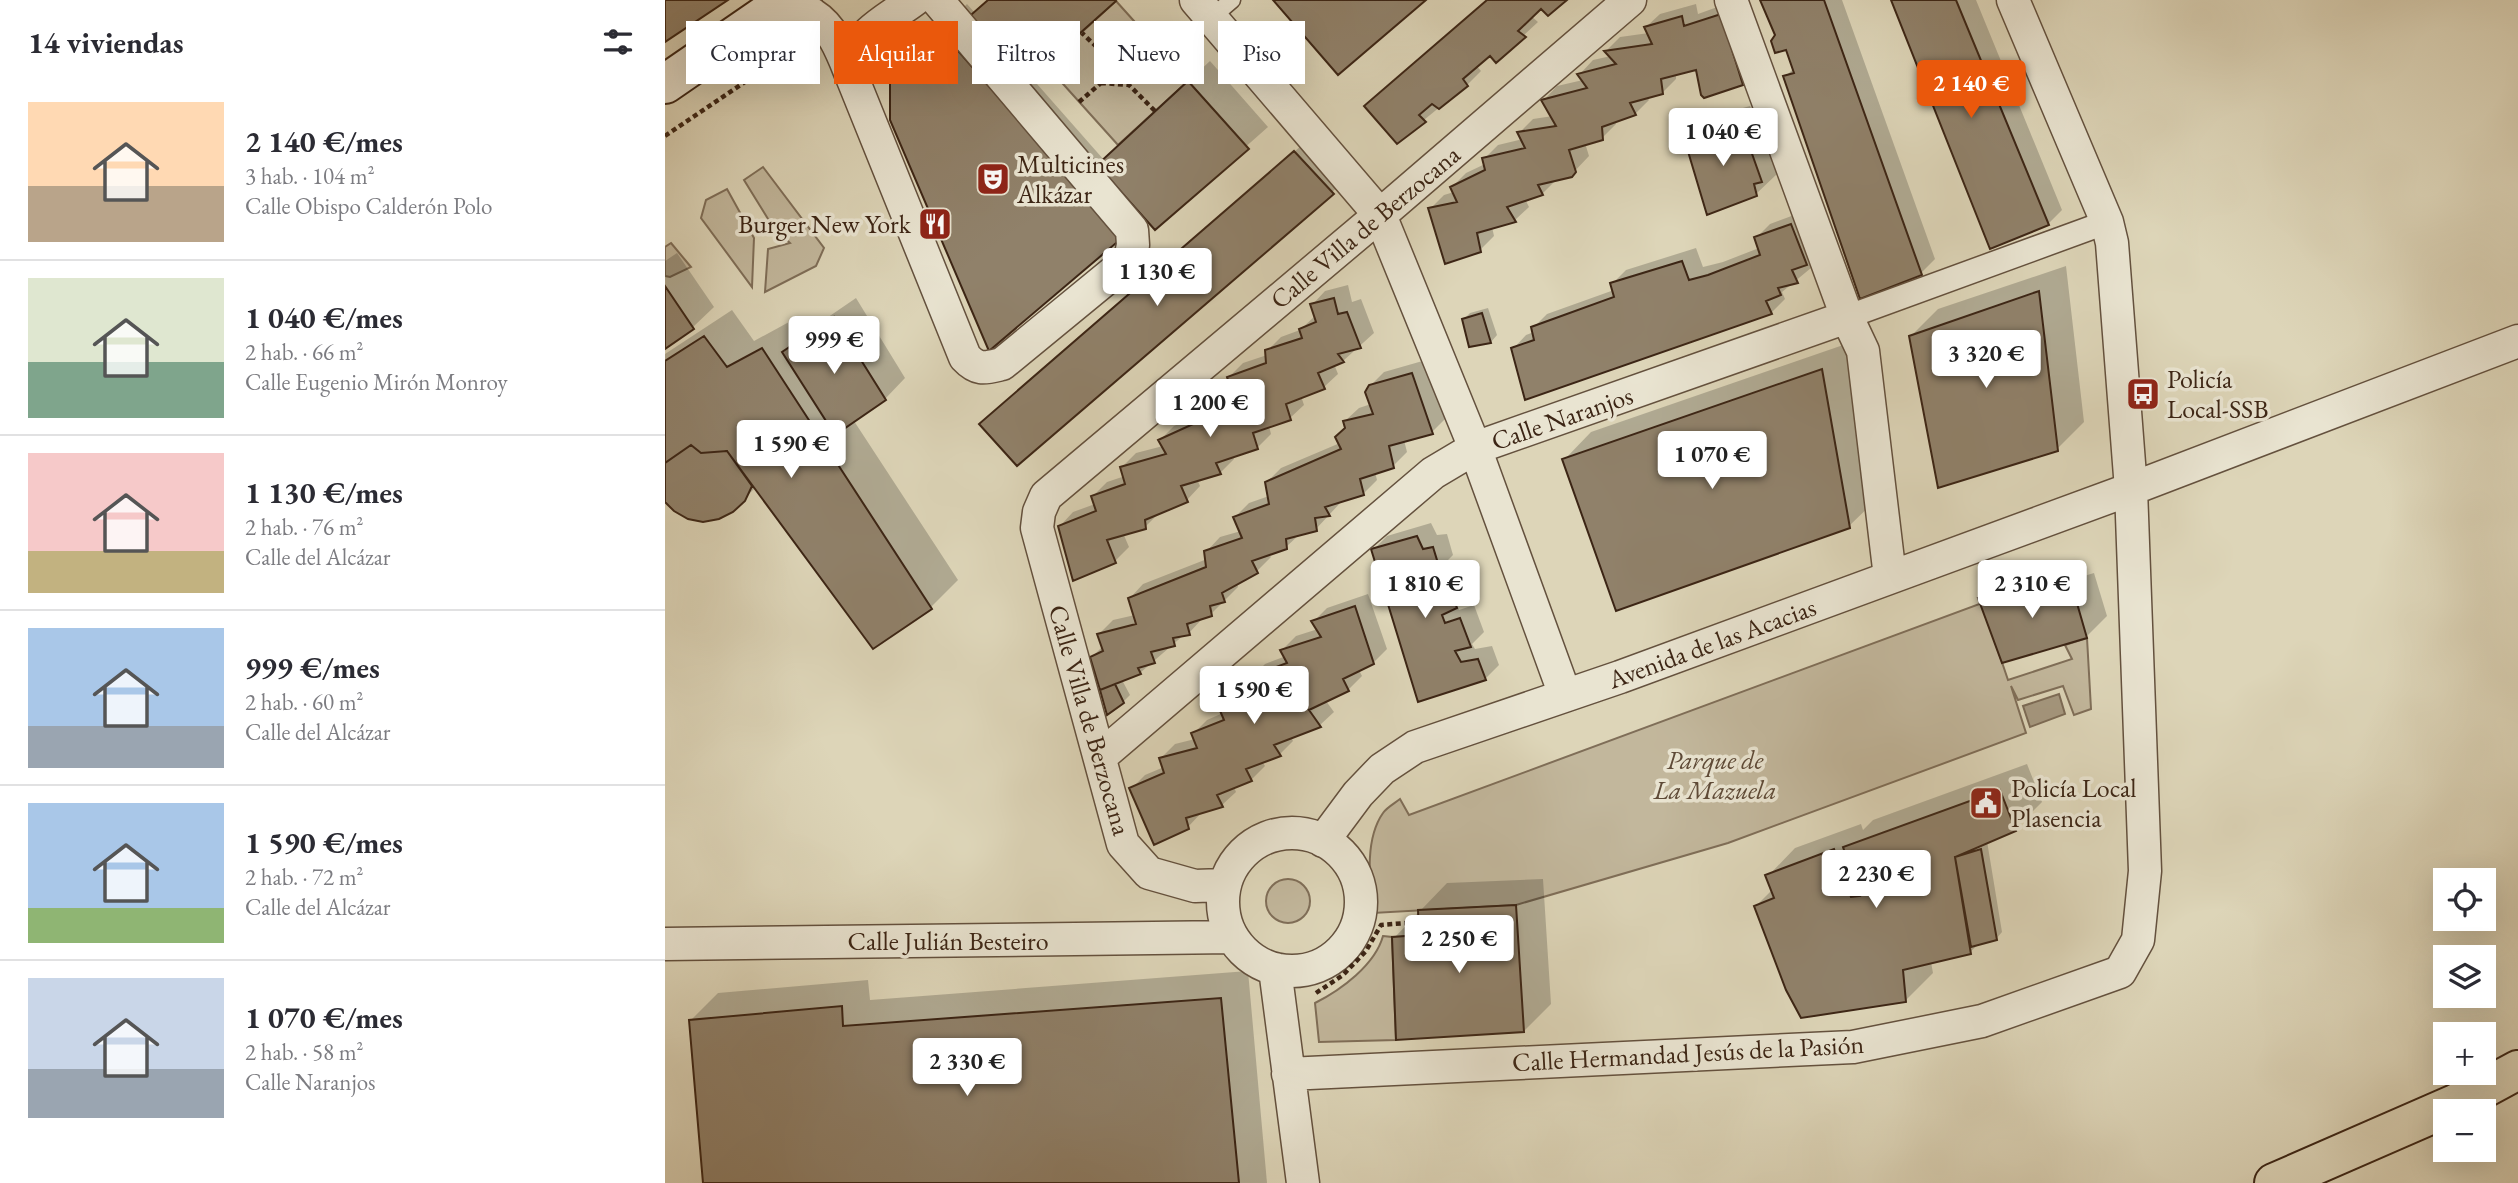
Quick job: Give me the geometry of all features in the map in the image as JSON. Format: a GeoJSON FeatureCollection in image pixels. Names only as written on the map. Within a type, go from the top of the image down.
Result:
{"type":"FeatureCollection","features":[{"type":"Feature","properties":{"kind":"main road"},"geometry":{"type":"LineString","coordinates":[[665,84],[793,6]]}},
{"type":"Feature","properties":{"kind":"main road"},"geometry":{"type":"LineString","coordinates":[[2274,1183],[2455,1104],[2518,1070]]}},
{"type":"Feature","properties":{"kind":"street"},"geometry":{"type":"LineString","coordinates":[[885,21],[913,0]]}},
{"type":"Feature","properties":{"kind":"street"},"geometry":{"type":"LineString","coordinates":[[937,0],[955,21]]}},
{"type":"Feature","properties":{"kind":"street","name":"Calle Villa de Berzocana"},"geometry":{"type":"LineString","coordinates":[[1224,885],[1195,886],[1149,873],[1123,844],[1037,528],[1039,512],[1046,496],[1630,0]]}},
{"type":"Feature","properties":{"kind":"street"},"geometry":{"type":"LineString","coordinates":[[1731,0],[1847,317],[1863,351],[1889,577]]}},
{"type":"Feature","properties":{"kind":"street"},"geometry":{"type":"LineString","coordinates":[[2013,0],[2107,222],[2112,243],[2131,489]]}},
{"type":"Feature","properties":{"kind":"street"},"geometry":{"type":"LineString","coordinates":[[793,6],[825,24],[834,38]]}},
{"type":"Feature","properties":{"kind":"street"},"geometry":{"type":"LineString","coordinates":[[1213,6],[1380,215],[1475,448],[1565,695]]}},
{"type":"Feature","properties":{"kind":"street"},"geometry":{"type":"LineString","coordinates":[[855,84],[965,357],[974,366],[985,368],[1002,364],[1130,259],[1132,230],[958,25]]}},
{"type":"Feature","properties":{"kind":"street","name":"Calle Naranjos"},"geometry":{"type":"LineString","coordinates":[[1100,757],[1433,472],[1475,448],[2107,222]]}},
{"type":"Feature","properties":{"kind":"street","name":"Avenida de las Acacias"},"geometry":{"type":"LineString","coordinates":[[1323,841],[1358,794],[1382,769],[1415,747],[1621,677],[2131,489],[2518,341]]}},
{"type":"Feature","properties":{"kind":"street","name":"Calle Hermandad Jesús de la Pasión"},"geometry":{"type":"LineString","coordinates":[[1287,1074],[1853,1047],[1982,1021],[2120,972],[2138,940],[2145,871],[2131,489]]}},
{"type":"Feature","properties":{"kind":"street"},"geometry":{"type":"LineString","coordinates":[[1283,834],[1304,834],[1323,841],[1341,853],[1354,870],[1361,891],[1361,912],[1354,933],[1342,951],[1325,964],[1304,971],[1275,969],[1262,965],[1245,954],[1231,937],[1225,921],[1222,903],[1224,885],[1233,866],[1246,850],[1263,839],[1283,834]]}},
{"type":"Feature","properties":{"kind":"street","name":"Calle Julián Besteiro"},"geometry":{"type":"LineString","coordinates":[[665,944],[1231,937]]}},
{"type":"Feature","properties":{"kind":"street"},"geometry":{"type":"LineString","coordinates":[[1275,969],[1303,1183]]}},
{"type":"Feature","properties":{"kind":"path"},"geometry":{"type":"LineString","coordinates":[[665,135],[806,41],[811,29],[793,6]]}},
{"type":"Feature","properties":{"kind":"path"},"geometry":{"type":"LineString","coordinates":[[1081,33],[1094,45]]}},
{"type":"Feature","properties":{"kind":"path"},"geometry":{"type":"LineString","coordinates":[[1079,102],[1100,84]]}},
{"type":"Feature","properties":{"kind":"path"},"geometry":{"type":"LineString","coordinates":[[1115,84],[1129,85],[1155,111]]}},
{"type":"Feature","properties":{"kind":"path"},"geometry":{"type":"LineString","coordinates":[[1316,993],[1343,975],[1366,951],[1381,925],[1419,922]]}},
{"type":"Feature","properties":{"kind":"green space"},"geometry":{"type":"Polygon","coordinates":[[[1116,1],[1134,21],[1094,21],[1116,1]]]}},
{"type":"Feature","properties":{"kind":"green space"},"geometry":{"type":"Polygon","coordinates":[[[1094,21],[1094,84],[1185,84],[1118,145],[1063,84],[1080,84],[1080,34],[1094,21]]]}},
{"type":"Feature","properties":{"kind":"green space"},"geometry":{"type":"Polygon","coordinates":[[[763,167],[824,248],[816,266],[765,292],[768,249],[790,243],[773,227],[744,180],[763,167]]]}},
{"type":"Feature","properties":{"kind":"green space"},"geometry":{"type":"Polygon","coordinates":[[[727,189],[754,238],[752,287],[701,218],[706,200],[727,189]]]}},
{"type":"Feature","properties":{"kind":"green space"},"geometry":{"type":"Polygon","coordinates":[[[671,243],[691,267],[670,277],[665,276],[665,247],[671,243]]]}},
{"type":"Feature","properties":{"kind":"green space","name":"Parque de La Mazuela"},"geometry":{"type":"Polygon","coordinates":[[[1982,603],[2008,680],[2072,659],[2065,645],[2087,638],[2091,709],[2074,715],[2063,686],[2018,700],[2011,686],[2026,733],[1728,843],[1516,905],[1373,913],[1370,862],[1373,836],[1383,813],[1400,799],[1409,815],[1982,603]]]}},
{"type":"Feature","properties":{"kind":"green space"},"geometry":{"type":"Polygon","coordinates":[[[1288,879],[1297,880],[1304,885],[1309,892],[1309,910],[1304,917],[1297,922],[1288,923],[1279,922],[1272,917],[1267,910],[1266,901],[1267,892],[1272,885],[1279,880],[1288,879]]]}},
{"type":"Feature","properties":{"kind":"green space"},"geometry":{"type":"Polygon","coordinates":[[[1383,936],[1392,937],[1396,1040],[1319,1042],[1315,1003],[1365,967],[1383,936]]]}},
{"type":"Feature","properties":{"kind":"shaded area"},"geometry":{"type":"Polygon","coordinates":[[[2059,694],[2065,714],[2030,727],[2023,706],[2059,694]]]}},
{"type":"Feature","properties":{"kind":"building"},"geometry":{"type":"Polygon","coordinates":[[[665,0],[728,0],[696,21],[686,21],[686,28],[665,42],[665,0]]]}},
{"type":"Feature","properties":{"kind":"building"},"geometry":{"type":"Polygon","coordinates":[[[988,0],[1116,1],[1080,33],[1080,21],[972,21],[972,30],[964,21],[988,0]]]}},
{"type":"Feature","properties":{"kind":"building"},"geometry":{"type":"Polygon","coordinates":[[[1273,0],[1426,0],[1338,75],[1305,37],[1305,21],[1291,21],[1273,0]]]}},
{"type":"Feature","properties":{"kind":"building"},"geometry":{"type":"Polygon","coordinates":[[[1487,0],[1567,0],[1548,16],[1541,9],[1518,31],[1526,37],[1496,63],[1490,56],[1463,79],[1468,86],[1439,109],[1432,104],[1419,115],[1426,122],[1397,144],[1364,106],[1487,0]]]}},
{"type":"Feature","properties":{"kind":"building"},"geometry":{"type":"Polygon","coordinates":[[[1760,0],[1824,0],[1922,275],[1860,299],[1783,76],[1794,73],[1786,50],[1775,53],[1771,41],[1775,35],[1760,0]]]}},
{"type":"Feature","properties":{"kind":"building"},"geometry":{"type":"Polygon","coordinates":[[[1891,0],[1956,0],[2049,225],[1990,249],[1891,0]]]}},
{"type":"Feature","properties":{"kind":"building"},"geometry":{"type":"Polygon","coordinates":[[[1721,14],[1743,85],[1704,98],[1696,70],[1661,79],[1663,94],[1630,103],[1636,115],[1602,127],[1603,140],[1569,150],[1576,172],[1572,177],[1538,185],[1543,195],[1507,207],[1516,222],[1477,233],[1481,252],[1445,264],[1428,208],[1457,202],[1450,187],[1485,170],[1482,158],[1525,148],[1517,132],[1556,126],[1541,100],[1587,88],[1577,74],[1616,64],[1604,51],[1652,44],[1644,27],[1682,16],[1684,26],[1721,14]]]}},
{"type":"Feature","properties":{"kind":"building","name":"Multicines Alkázar"},"geometry":{"type":"Polygon","coordinates":[[[958,51],[972,67],[972,84],[987,84],[1122,238],[989,351],[890,120],[890,84],[958,84],[958,51]]]}},
{"type":"Feature","properties":{"kind":"building"},"geometry":{"type":"Polygon","coordinates":[[[1185,84],[1191,84],[1249,149],[1155,230],[1097,165],[1185,84]]]}},
{"type":"Feature","properties":{"kind":"building"},"geometry":{"type":"Polygon","coordinates":[[[1730,126],[1734,137],[1745,134],[1762,182],[1754,184],[1757,196],[1707,215],[1684,138],[1730,126]]]}},
{"type":"Feature","properties":{"kind":"building"},"geometry":{"type":"Polygon","coordinates":[[[1294,151],[1334,194],[1017,466],[979,424],[1294,151]]]}},
{"type":"Feature","properties":{"kind":"building"},"geometry":{"type":"Polygon","coordinates":[[[1791,224],[1807,265],[1792,270],[1798,283],[1778,288],[1781,295],[1766,301],[1772,314],[1525,400],[1511,348],[1534,340],[1531,327],[1614,297],[1610,283],[1682,261],[1689,280],[1760,255],[1754,237],[1791,224]]]}},
{"type":"Feature","properties":{"kind":"building"},"geometry":{"type":"Polygon","coordinates":[[[665,286],[694,329],[665,349],[665,286]]]}},
{"type":"Feature","properties":{"kind":"building"},"geometry":{"type":"Polygon","coordinates":[[[2039,291],[2058,451],[1938,488],[1909,336],[2039,291]]]}},
{"type":"Feature","properties":{"kind":"building"},"geometry":{"type":"Polygon","coordinates":[[[1334,298],[1338,314],[1347,312],[1361,348],[1338,354],[1344,362],[1318,373],[1325,389],[1286,404],[1291,420],[1253,433],[1258,449],[1216,463],[1221,474],[1181,486],[1188,502],[1145,520],[1146,529],[1107,540],[1116,563],[1073,581],[1058,526],[1096,511],[1091,496],[1125,484],[1120,467],[1166,454],[1158,440],[1202,420],[1195,404],[1232,392],[1227,377],[1266,363],[1265,350],[1302,338],[1299,329],[1316,322],[1310,304],[1334,298]]]}},
{"type":"Feature","properties":{"kind":"building"},"geometry":{"type":"Polygon","coordinates":[[[1482,313],[1491,343],[1469,347],[1462,319],[1482,313]]]}},
{"type":"Feature","properties":{"kind":"building"},"geometry":{"type":"Polygon","coordinates":[[[834,317],[886,400],[835,435],[782,352],[834,317]]]}},
{"type":"Feature","properties":{"kind":"building"},"geometry":{"type":"Polygon","coordinates":[[[704,336],[727,367],[762,348],[932,609],[873,649],[727,451],[701,453],[691,445],[665,463],[665,361],[704,336]]]}},
{"type":"Feature","properties":{"kind":"building"},"geometry":{"type":"Polygon","coordinates":[[[1822,369],[1850,528],[1616,611],[1562,459],[1822,369]]]}},
{"type":"Feature","properties":{"kind":"building"},"geometry":{"type":"Polygon","coordinates":[[[1412,373],[1433,434],[1389,446],[1394,468],[1360,479],[1364,495],[1325,507],[1330,516],[1315,518],[1317,531],[1286,539],[1287,549],[1252,561],[1258,573],[1222,593],[1225,602],[1210,606],[1212,616],[1187,624],[1190,635],[1173,638],[1175,646],[1151,652],[1155,663],[1138,668],[1141,674],[1100,690],[1090,657],[1103,651],[1097,634],[1136,624],[1128,598],[1206,567],[1204,551],[1242,538],[1233,517],[1269,504],[1265,482],[1341,449],[1335,437],[1345,428],[1343,421],[1373,414],[1365,392],[1369,385],[1412,373]]]}},
{"type":"Feature","properties":{"kind":"building"},"geometry":{"type":"Polygon","coordinates":[[[691,445],[701,453],[727,451],[752,486],[745,501],[733,512],[719,519],[703,522],[688,519],[665,502],[665,463],[691,445]]]}},
{"type":"Feature","properties":{"kind":"building"},"geometry":{"type":"Polygon","coordinates":[[[1417,536],[1423,549],[1433,547],[1440,570],[1432,571],[1438,585],[1446,580],[1457,608],[1442,615],[1445,623],[1460,618],[1471,647],[1455,651],[1461,662],[1478,659],[1486,680],[1418,702],[1371,549],[1417,536]]]}},
{"type":"Feature","properties":{"kind":"building"},"geometry":{"type":"Polygon","coordinates":[[[2040,581],[2041,589],[2057,584],[2063,595],[2074,593],[2087,638],[2002,663],[1978,598],[2040,581]]]}},
{"type":"Feature","properties":{"kind":"building"},"geometry":{"type":"Polygon","coordinates":[[[1355,606],[1374,664],[1343,679],[1349,691],[1309,710],[1321,727],[1274,745],[1281,756],[1246,769],[1252,781],[1217,795],[1223,807],[1186,818],[1189,829],[1154,845],[1129,788],[1164,773],[1159,758],[1197,748],[1191,733],[1224,720],[1218,706],[1254,692],[1249,677],[1287,663],[1280,650],[1321,637],[1311,621],[1355,606]]]}},
{"type":"Feature","properties":{"kind":"building"},"geometry":{"type":"Polygon","coordinates":[[[1115,684],[1124,703],[1107,715],[1100,690],[1115,684]]]}},
{"type":"Feature","properties":{"kind":"building"},"geometry":{"type":"Polygon","coordinates":[[[2000,790],[2016,831],[1955,857],[1971,954],[1903,970],[1906,1002],[1801,1018],[1786,990],[1754,906],[1774,898],[1765,875],[1834,849],[1851,897],[1860,896],[1843,847],[2000,790]]]}},
{"type":"Feature","properties":{"kind":"building"},"geometry":{"type":"Polygon","coordinates":[[[1981,849],[1997,940],[1971,947],[1955,857],[1981,849]]]}},
{"type":"Feature","properties":{"kind":"building"},"geometry":{"type":"Polygon","coordinates":[[[1516,905],[1524,1032],[1396,1040],[1392,937],[1419,935],[1418,910],[1516,905]]]}},
{"type":"Feature","properties":{"kind":"building"},"geometry":{"type":"Polygon","coordinates":[[[1221,998],[1239,1183],[703,1183],[689,1020],[842,1006],[843,1026],[1221,998]]]}},
{"type":"Feature","properties":{"kind":"place","name":"Multicines Alkázar"},"geometry":{"type":"Point","coordinates":[993,179]}},
{"type":"Feature","properties":{"kind":"place","name":"Burger New York"},"geometry":{"type":"Point","coordinates":[935,224]}},
{"type":"Feature","properties":{"kind":"place","name":"Policía Local-SSB"},"geometry":{"type":"Point","coordinates":[2143,394]}},
{"type":"Feature","properties":{"kind":"place","name":"Policía Local Plasencia"},"geometry":{"type":"Point","coordinates":[1986,803]}}]}
